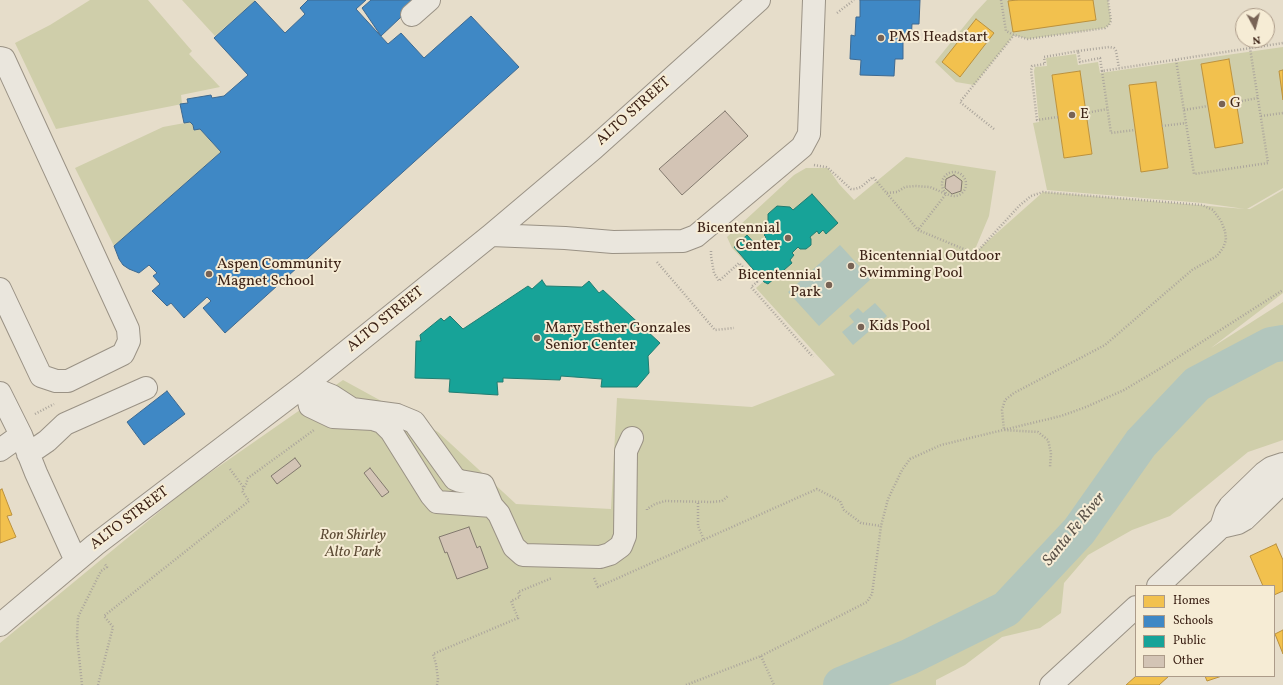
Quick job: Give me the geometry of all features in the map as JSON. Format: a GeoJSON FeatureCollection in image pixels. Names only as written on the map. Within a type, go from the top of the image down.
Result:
{"type":"FeatureCollection","features":[{"type":"Feature","properties":{"kind":"street"},"geometry":{"type":"LineString","coordinates":[[412,15],[429,0]]}},
{"type":"Feature","properties":{"kind":"street","name":"ALTO STREET"},"geometry":{"type":"LineString","coordinates":[[0,625],[95,545],[306,385],[491,235],[593,149],[759,0]]}},
{"type":"Feature","properties":{"kind":"street"},"geometry":{"type":"LineString","coordinates":[[491,235],[613,242],[683,241],[696,236],[802,147],[809,134],[814,0]]}},
{"type":"Feature","properties":{"kind":"street"},"geometry":{"type":"LineString","coordinates":[[0,58],[4,59],[128,329],[129,341],[123,354],[68,380],[56,381],[41,376],[0,289]]}},
{"type":"Feature","properties":{"kind":"street"},"geometry":{"type":"LineString","coordinates":[[306,385],[310,406],[333,417],[373,419],[382,422],[391,431],[431,495],[437,502],[492,506]]}},
{"type":"Feature","properties":{"kind":"street"},"geometry":{"type":"LineString","coordinates":[[306,385],[332,396],[352,409],[397,415],[414,422],[456,479],[483,485],[492,506],[499,514],[514,547],[522,555],[600,557],[610,554],[621,546],[625,536],[626,451],[632,438]]}},
{"type":"Feature","properties":{"kind":"street"},"geometry":{"type":"LineString","coordinates":[[0,450],[24,444],[47,441],[65,424],[146,388]]}},
{"type":"Feature","properties":{"kind":"street"},"geometry":{"type":"LineString","coordinates":[[0,393],[76,561]]}},
{"type":"Feature","properties":{"kind":"street"},"geometry":{"type":"LineString","coordinates":[[1159,585],[1221,527],[1226,512],[1230,506],[1264,473],[1271,468],[1283,464]]}},
{"type":"Feature","properties":{"kind":"street"},"geometry":{"type":"LineString","coordinates":[[1221,527],[1238,523],[1245,519],[1283,479]]}},
{"type":"Feature","properties":{"kind":"street"},"geometry":{"type":"LineString","coordinates":[[1051,685],[1072,677],[1135,608]]}},
{"type":"Feature","properties":{"kind":"path"},"geometry":{"type":"LineString","coordinates":[[837,13],[854,0]]}},
{"type":"Feature","properties":{"kind":"path"},"geometry":{"type":"LineString","coordinates":[[1000,0],[1006,30],[1014,35],[1028,39],[1105,28],[1111,21],[1108,0]]}},
{"type":"Feature","properties":{"kind":"path"},"geometry":{"type":"LineString","coordinates":[[994,129],[960,102],[1014,35]]}},
{"type":"Feature","properties":{"kind":"path"},"geometry":{"type":"LineString","coordinates":[[1058,117],[1037,120],[1031,70],[1032,66],[1045,64],[1044,57],[1109,47],[1114,48],[1116,51],[1119,68]]}},
{"type":"Feature","properties":{"kind":"path"},"geometry":{"type":"LineString","coordinates":[[1102,71],[1250,48],[1268,163],[1194,174],[1176,60]]}},
{"type":"Feature","properties":{"kind":"path"},"geometry":{"type":"LineString","coordinates":[[1078,51],[1080,62],[1100,58],[1111,133],[1135,130]]}},
{"type":"Feature","properties":{"kind":"path"},"geometry":{"type":"LineString","coordinates":[[1236,102],[1258,98]]}},
{"type":"Feature","properties":{"kind":"path"},"geometry":{"type":"LineString","coordinates":[[1184,110],[1208,106]]}},
{"type":"Feature","properties":{"kind":"path"},"geometry":{"type":"LineString","coordinates":[[1086,113],[1108,110]]}},
{"type":"Feature","properties":{"kind":"path"},"geometry":{"type":"LineString","coordinates":[[1261,116],[1283,113]]}},
{"type":"Feature","properties":{"kind":"path"},"geometry":{"type":"LineString","coordinates":[[1162,126],[1186,122]]}},
{"type":"Feature","properties":{"kind":"path"},"geometry":{"type":"LineString","coordinates":[[811,165],[826,167],[850,189],[861,187],[873,177],[918,230],[966,250],[970,255],[977,252],[1019,206],[1031,196],[1043,192],[1202,206],[1213,210],[1221,221],[1225,231],[1226,240],[1223,248],[1217,256],[1192,270],[1105,345],[1014,393],[1005,400],[1002,410],[1004,430]]}},
{"type":"Feature","properties":{"kind":"path"},"geometry":{"type":"LineString","coordinates":[[887,193],[897,192],[905,187],[915,186],[930,187],[946,194],[953,197],[960,195],[965,189],[966,182],[962,175],[954,172],[946,175],[942,182],[942,186],[946,194]]}},
{"type":"Feature","properties":{"kind":"path"},"geometry":{"type":"LineString","coordinates":[[918,230],[946,194]]}},
{"type":"Feature","properties":{"kind":"path"},"geometry":{"type":"LineString","coordinates":[[712,249],[711,256],[714,273],[719,281],[739,263],[756,282],[751,286],[813,357]]}},
{"type":"Feature","properties":{"kind":"path"},"geometry":{"type":"LineString","coordinates":[[656,260],[715,330],[734,328]]}},
{"type":"Feature","properties":{"kind":"path"},"geometry":{"type":"LineString","coordinates":[[686,685],[761,656],[867,602],[872,594],[881,526],[888,499],[902,470],[910,459],[941,445],[1061,416],[1086,407],[1124,390],[1283,290]]}},
{"type":"Feature","properties":{"kind":"path"},"geometry":{"type":"LineString","coordinates":[[98,685],[113,627],[104,616],[249,501],[242,491],[248,478],[315,429]]}},
{"type":"Feature","properties":{"kind":"path"},"geometry":{"type":"LineString","coordinates":[[1004,430],[1038,432],[1048,440],[1051,453],[1050,467]]}},
{"type":"Feature","properties":{"kind":"path"},"geometry":{"type":"LineString","coordinates":[[226,464],[244,488]]}},
{"type":"Feature","properties":{"kind":"path"},"geometry":{"type":"LineString","coordinates":[[593,577],[598,587],[817,489],[840,501],[844,510],[860,523],[881,526]]}},
{"type":"Feature","properties":{"kind":"path"},"geometry":{"type":"LineString","coordinates":[[646,513],[647,509],[655,504],[665,501],[698,503],[722,501],[728,496]]}},
{"type":"Feature","properties":{"kind":"path"},"geometry":{"type":"LineString","coordinates":[[698,503],[698,526],[704,540]]}},
{"type":"Feature","properties":{"kind":"path"},"geometry":{"type":"LineString","coordinates":[[82,685],[77,637],[78,618],[101,571],[107,567],[102,559]]}},
{"type":"Feature","properties":{"kind":"path"},"geometry":{"type":"LineString","coordinates":[[437,685],[438,679],[433,654],[518,618],[511,601],[520,597],[518,592],[554,577]]}},
{"type":"Feature","properties":{"kind":"path"},"geometry":{"type":"LineString","coordinates":[[761,656],[774,685]]}},
{"type":"Feature","properties":{"kind":"green space"},"geometry":{"type":"Polygon","coordinates":[[[90,0],[148,0],[192,51],[189,54],[220,87],[181,95],[182,104],[56,129],[15,43],[50,25],[90,0]]]}},
{"type":"Feature","properties":{"kind":"green space"},"geometry":{"type":"Polygon","coordinates":[[[182,0],[255,0],[255,1],[215,36],[182,0]]]}},
{"type":"Feature","properties":{"kind":"green space"},"geometry":{"type":"Polygon","coordinates":[[[987,0],[1108,0],[1111,21],[1105,28],[1028,39],[1014,35],[974,85],[956,82],[935,62],[987,0]]]}},
{"type":"Feature","properties":{"kind":"green space","name":"Ron Shirley Alto Park"},"geometry":{"type":"Polygon","coordinates":[[[1283,47],[1283,70],[1279,71],[1283,100],[1283,188],[1247,209],[1250,209],[1283,190],[1283,293],[1211,348],[1283,302],[1283,440],[1248,452],[1170,516],[1132,530],[1088,555],[1064,583],[1061,613],[1040,628],[1002,637],[965,665],[936,680],[936,685],[0,685],[0,643],[188,488],[343,380],[438,432],[516,504],[611,509],[617,398],[752,407],[835,375],[756,288],[764,281],[732,248],[727,237],[794,175],[806,168],[828,168],[839,184],[854,200],[906,157],[996,171],[989,216],[971,256],[1043,192],[1245,209],[1203,203],[1047,190],[1033,123],[1039,122],[1034,71],[1035,67],[1047,66],[1046,58],[1076,54],[1078,65],[1098,62],[1100,73],[1283,47]],[[1229,59],[1201,64],[1216,147],[1243,143],[1229,59]],[[1080,71],[1052,75],[1064,158],[1092,153],[1080,71]],[[1156,82],[1129,85],[1141,171],[1168,168],[1156,82]]]}},
{"type":"Feature","properties":{"kind":"green space"},"geometry":{"type":"Polygon","coordinates":[[[190,122],[193,125],[194,130],[200,129],[221,152],[114,246],[75,168],[163,127],[190,122]]]}},
{"type":"Feature","properties":{"kind":"shaded area","name":"Bicentennial Park"},"geometry":{"type":"Polygon","coordinates":[[[840,245],[871,279],[819,326],[788,292],[840,245]]]}},
{"type":"Feature","properties":{"kind":"shaded area","name":"Kids Pool"},"geometry":{"type":"Polygon","coordinates":[[[875,303],[887,316],[853,345],[842,332],[854,322],[849,316],[858,308],[863,313],[875,303]]]}},
{"type":"Feature","properties":{"kind":"building: Homes"},"geometry":{"type":"Polygon","coordinates":[[[1093,0],[1096,20],[1013,32],[1008,1],[1093,0]]]}},
{"type":"Feature","properties":{"kind":"building: Homes"},"geometry":{"type":"Polygon","coordinates":[[[976,19],[994,33],[960,77],[942,62],[976,19]]]}},
{"type":"Feature","properties":{"kind":"building: Homes","name":"G"},"geometry":{"type":"Polygon","coordinates":[[[1229,59],[1243,143],[1215,148],[1201,64],[1229,59]]]}},
{"type":"Feature","properties":{"kind":"building: Homes"},"geometry":{"type":"Polygon","coordinates":[[[1283,70],[1283,100],[1279,71],[1283,70]]]}},
{"type":"Feature","properties":{"kind":"building: Homes","name":"E"},"geometry":{"type":"Polygon","coordinates":[[[1080,71],[1092,154],[1064,158],[1052,75],[1080,71]]]}},
{"type":"Feature","properties":{"kind":"building: Homes"},"geometry":{"type":"Polygon","coordinates":[[[1156,82],[1168,168],[1141,172],[1129,85],[1156,82]]]}},
{"type":"Feature","properties":{"kind":"building: Homes"},"geometry":{"type":"Polygon","coordinates":[[[2,489],[12,515],[7,516],[16,537],[0,543],[0,490],[2,489]]]}},
{"type":"Feature","properties":{"kind":"building: Homes"},"geometry":{"type":"Polygon","coordinates":[[[1276,544],[1283,560],[1283,591],[1275,595],[1275,585],[1263,585],[1250,556],[1276,544]]]}},
{"type":"Feature","properties":{"kind":"building: Homes"},"geometry":{"type":"Polygon","coordinates":[[[1283,630],[1283,654],[1275,634],[1283,630]]]}},
{"type":"Feature","properties":{"kind":"building: Homes"},"geometry":{"type":"Polygon","coordinates":[[[1135,677],[1168,677],[1159,685],[1126,685],[1135,677]]]}},
{"type":"Feature","properties":{"kind":"building: Homes"},"geometry":{"type":"Polygon","coordinates":[[[1205,677],[1219,677],[1207,681],[1205,677]]]}},
{"type":"Feature","properties":{"kind":"building: Schools"},"geometry":{"type":"Polygon","coordinates":[[[308,0],[366,0],[356,9],[388,44],[401,33],[424,58],[471,16],[519,67],[225,333],[203,308],[211,301],[207,297],[184,318],[171,303],[167,306],[152,291],[160,284],[153,276],[157,273],[149,265],[139,273],[129,269],[123,265],[119,259],[114,246],[221,152],[200,129],[194,130],[193,125],[190,122],[184,123],[180,104],[188,103],[187,99],[211,95],[212,98],[224,96],[248,75],[214,38],[255,1],[285,33],[305,14],[300,8],[308,0]]]}},
{"type":"Feature","properties":{"kind":"building: Schools"},"geometry":{"type":"Polygon","coordinates":[[[371,0],[419,0],[381,36],[362,8],[371,0]]]}},
{"type":"Feature","properties":{"kind":"building: Schools","name":"PMS Headstart"},"geometry":{"type":"Polygon","coordinates":[[[860,0],[920,0],[919,24],[912,24],[911,42],[903,41],[903,59],[895,59],[894,76],[860,75],[861,60],[850,59],[851,35],[855,36],[856,17],[860,17],[860,0]]]}},
{"type":"Feature","properties":{"kind":"building: Schools"},"geometry":{"type":"Polygon","coordinates":[[[167,391],[185,414],[144,445],[127,422],[167,391]]]}},
{"type":"Feature","properties":{"kind":"building: Public","name":"Bicentennial Center"},"geometry":{"type":"Polygon","coordinates":[[[812,194],[838,223],[826,234],[823,230],[819,234],[817,231],[810,237],[811,245],[806,249],[800,249],[798,247],[792,253],[794,255],[790,260],[792,263],[768,284],[764,282],[734,247],[747,235],[757,246],[766,237],[764,235],[770,229],[768,226],[768,214],[777,206],[790,207],[793,210],[812,194]]]}},
{"type":"Feature","properties":{"kind":"building: Public","name":"Mary Esther Gonzales Senior Center"},"geometry":{"type":"Polygon","coordinates":[[[542,280],[546,286],[582,287],[589,281],[599,293],[603,290],[660,343],[648,356],[649,373],[637,387],[601,387],[602,379],[561,376],[560,380],[503,378],[503,382],[497,382],[498,395],[449,392],[450,379],[415,378],[416,341],[421,341],[420,335],[441,318],[444,321],[450,316],[463,329],[528,286],[532,289],[542,280]]]}},
{"type":"Feature","properties":{"kind":"building: Other"},"geometry":{"type":"Polygon","coordinates":[[[725,111],[748,136],[682,195],[659,169],[725,111]]]}},
{"type":"Feature","properties":{"kind":"building: Other"},"geometry":{"type":"Polygon","coordinates":[[[954,175],[962,181],[961,191],[952,194],[945,188],[946,179],[954,175]]]}},
{"type":"Feature","properties":{"kind":"building: Other"},"geometry":{"type":"Polygon","coordinates":[[[295,458],[301,466],[277,484],[271,476],[295,458]]]}},
{"type":"Feature","properties":{"kind":"building: Other"},"geometry":{"type":"Polygon","coordinates":[[[370,468],[389,492],[382,497],[364,473],[370,468]]]}},
{"type":"Feature","properties":{"kind":"building: Other"},"geometry":{"type":"Polygon","coordinates":[[[469,527],[477,548],[480,546],[488,568],[457,579],[447,552],[445,553],[439,537],[469,527]]]}},
{"type":"Feature","properties":{"kind":"waterway","name":"Santa Fe River"},"geometry":{"type":"LineString","coordinates":[[841,685],[909,657],[1006,609],[1079,531],[1141,443],[1197,384],[1271,345],[1283,343]]}},
{"type":"Feature","properties":{"kind":"place","name":"PMS Headstart"},"geometry":{"type":"Point","coordinates":[881,38]}},
{"type":"Feature","properties":{"kind":"place","name":"G"},"geometry":{"type":"Point","coordinates":[1222,104]}},
{"type":"Feature","properties":{"kind":"place","name":"E"},"geometry":{"type":"Point","coordinates":[1072,115]}},
{"type":"Feature","properties":{"kind":"place","name":"Bicentennial Center"},"geometry":{"type":"Point","coordinates":[788,238]}},
{"type":"Feature","properties":{"kind":"place","name":"Bicentennial Outdoor Swimming Pool"},"geometry":{"type":"Point","coordinates":[851,266]}},
{"type":"Feature","properties":{"kind":"place","name":"Aspen Community Magnet School"},"geometry":{"type":"Point","coordinates":[209,274]}},
{"type":"Feature","properties":{"kind":"place","name":"Bicentennial Park"},"geometry":{"type":"Point","coordinates":[829,285]}},
{"type":"Feature","properties":{"kind":"place","name":"Kids Pool"},"geometry":{"type":"Point","coordinates":[861,327]}},
{"type":"Feature","properties":{"kind":"place","name":"Mary Esther Gonzales Senior Center"},"geometry":{"type":"Point","coordinates":[537,338]}}]}
